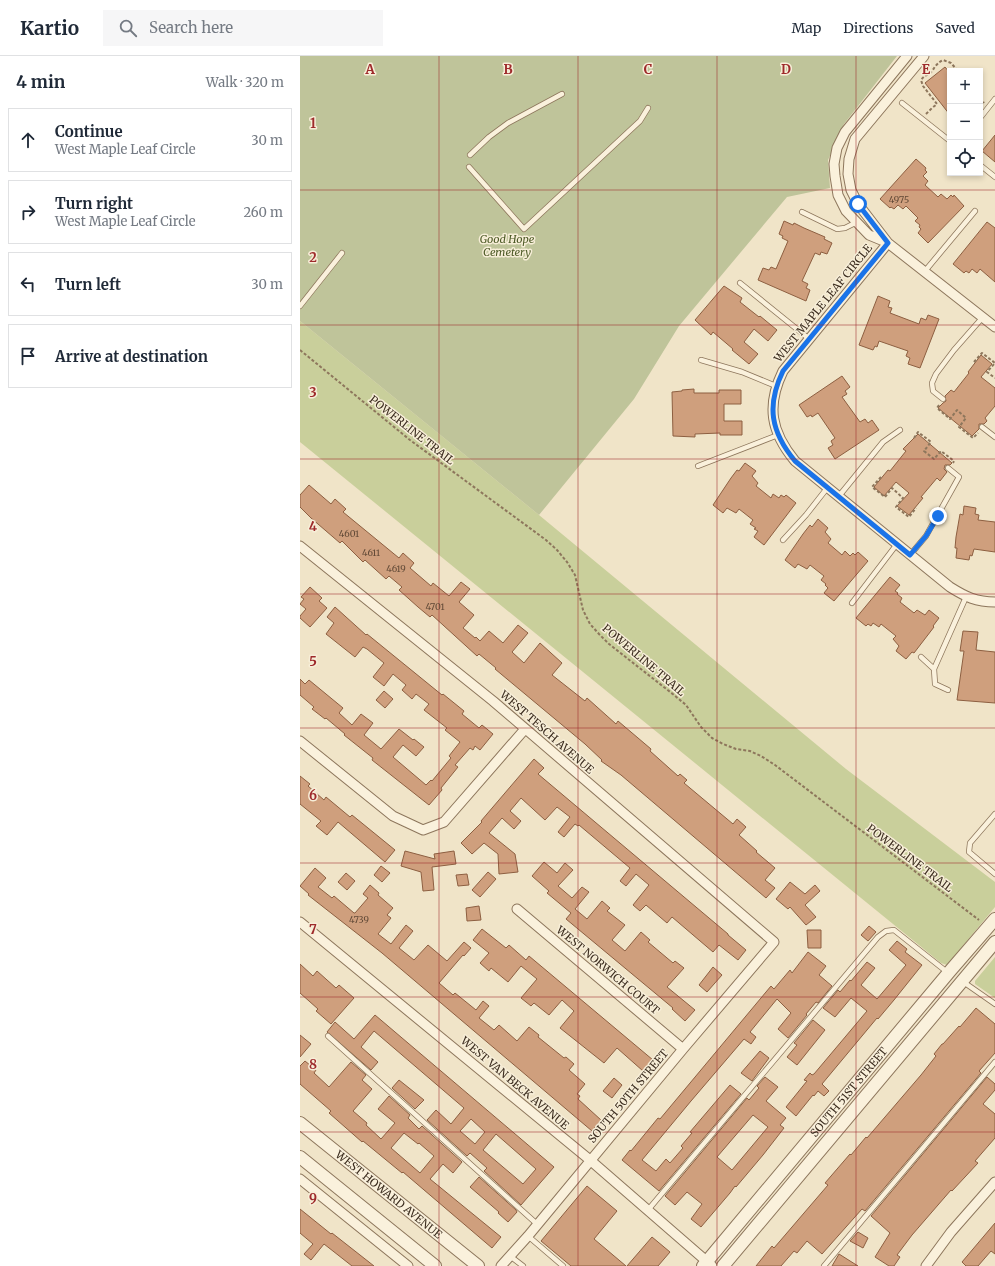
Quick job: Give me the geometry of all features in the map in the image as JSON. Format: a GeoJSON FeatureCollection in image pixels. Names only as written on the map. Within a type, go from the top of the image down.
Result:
{"type":"FeatureCollection","features":[{"type":"Feature","properties":{"kind":"street","name":"WEST MAPLE LEAF CIRCLE"},"geometry":{"type":"LineString","coordinates":[[906,56],[845,132],[837,148],[834,164],[838,195],[846,211],[869,235],[888,243],[995,327]]}},
{"type":"Feature","properties":{"kind":"street","name":"WEST MAPLE LEAF CIRCLE"},"geometry":{"type":"LineString","coordinates":[[888,243],[858,204],[851,190],[848,174],[849,159],[856,140],[924,56]]}},
{"type":"Feature","properties":{"kind":"street"},"geometry":{"type":"LineString","coordinates":[[845,132],[856,140]]}},
{"type":"Feature","properties":{"kind":"street","name":"WEST MAPLE LEAF CIRCLE"},"geometry":{"type":"LineString","coordinates":[[888,243],[808,338],[783,371],[776,386],[773,402],[774,419],[778,435],[785,449],[795,461],[950,587],[966,597],[982,602],[995,602]]}},
{"type":"Feature","properties":{"kind":"street","name":"WEST TESCH AVENUE"},"geometry":{"type":"LineString","coordinates":[[300,546],[493,701],[774,942]]}},
{"type":"Feature","properties":{"kind":"street"},"geometry":{"type":"LineString","coordinates":[[300,741],[393,816],[423,830],[444,822],[525,729]]}},
{"type":"Feature","properties":{"kind":"street","name":"WEST NORWICH COURT"},"geometry":{"type":"LineString","coordinates":[[517,909],[683,1049]]}},
{"type":"Feature","properties":{"kind":"street","name":"WEST VAN BECK AVENUE"},"geometry":{"type":"LineString","coordinates":[[300,922],[590,1160],[707,1264]]}},
{"type":"Feature","properties":{"kind":"street","name":"SOUTH 51ST STREET"},"geometry":{"type":"LineString","coordinates":[[707,1264],[991,924]]}},
{"type":"Feature","properties":{"kind":"street","name":"SOUTH 50TH STREET"},"geometry":{"type":"LineString","coordinates":[[501,1266],[528,1236],[590,1160],[774,942]]}},
{"type":"Feature","properties":{"kind":"street","name":"SOUTH 51ST STREET"},"geometry":{"type":"LineString","coordinates":[[723,1266],[995,942]]}},
{"type":"Feature","properties":{"kind":"street"},"geometry":{"type":"LineString","coordinates":[[949,973],[961,981]]}},
{"type":"Feature","properties":{"kind":"street","name":"WEST HOWARD AVENUE"},"geometry":{"type":"LineString","coordinates":[[300,1123],[478,1266]]}},
{"type":"Feature","properties":{"kind":"street"},"geometry":{"type":"LineString","coordinates":[[300,1157],[435,1266]]}},
{"type":"Feature","properties":{"kind":"street"},"geometry":{"type":"LineString","coordinates":[[300,1179],[408,1266]]}},
{"type":"Feature","properties":{"kind":"street"},"geometry":{"type":"LineString","coordinates":[[926,1266],[951,1232],[995,1182]]}},
{"type":"Feature","properties":{"kind":"lane"},"geometry":{"type":"LineString","coordinates":[[470,155],[489,137],[508,123],[562,94]]}},
{"type":"Feature","properties":{"kind":"lane"},"geometry":{"type":"LineString","coordinates":[[983,114],[995,99]]}},
{"type":"Feature","properties":{"kind":"lane"},"geometry":{"type":"LineString","coordinates":[[902,103],[949,140]]}},
{"type":"Feature","properties":{"kind":"lane"},"geometry":{"type":"LineString","coordinates":[[469,167],[524,229],[640,121],[648,108]]}},
{"type":"Feature","properties":{"kind":"lane"},"geometry":{"type":"LineString","coordinates":[[983,167],[995,177]]}},
{"type":"Feature","properties":{"kind":"lane"},"geometry":{"type":"LineString","coordinates":[[925,271],[975,211]]}},
{"type":"Feature","properties":{"kind":"lane"},"geometry":{"type":"LineString","coordinates":[[802,212],[837,229],[845,228],[857,222]]}},
{"type":"Feature","properties":{"kind":"lane"},"geometry":{"type":"LineString","coordinates":[[300,306],[342,253]]}},
{"type":"Feature","properties":{"kind":"lane"},"geometry":{"type":"LineString","coordinates":[[740,283],[808,338]]}},
{"type":"Feature","properties":{"kind":"lane"},"geometry":{"type":"LineString","coordinates":[[943,399],[933,391],[932,383],[936,374],[982,317]]}},
{"type":"Feature","properties":{"kind":"lane"},"geometry":{"type":"LineString","coordinates":[[701,360],[742,372],[776,386]]}},
{"type":"Feature","properties":{"kind":"lane"},"geometry":{"type":"LineString","coordinates":[[982,428],[995,437]]}},
{"type":"Feature","properties":{"kind":"lane"},"geometry":{"type":"LineString","coordinates":[[839,496],[883,442],[900,430]]}},
{"type":"Feature","properties":{"kind":"lane"},"geometry":{"type":"LineString","coordinates":[[698,466],[778,435]]}},
{"type":"Feature","properties":{"kind":"lane"},"geometry":{"type":"LineString","coordinates":[[910,555],[926,536],[959,477],[948,468]]}},
{"type":"Feature","properties":{"kind":"lane"},"geometry":{"type":"LineString","coordinates":[[783,540],[806,515],[828,487]]}},
{"type":"Feature","properties":{"kind":"lane"},"geometry":{"type":"LineString","coordinates":[[852,603],[897,544]]}},
{"type":"Feature","properties":{"kind":"lane"},"geometry":{"type":"LineString","coordinates":[[948,690],[934,684],[934,669],[966,597]]}},
{"type":"Feature","properties":{"kind":"lane"},"geometry":{"type":"LineString","coordinates":[[921,658],[934,669]]}},
{"type":"Feature","properties":{"kind":"lane"},"geometry":{"type":"LineString","coordinates":[[995,814],[970,843],[969,852],[995,874]]}},
{"type":"Feature","properties":{"kind":"lane"},"geometry":{"type":"LineString","coordinates":[[648,1210],[878,937],[886,931],[894,930],[949,973]]}},
{"type":"Feature","properties":{"kind":"lane"},"geometry":{"type":"LineString","coordinates":[[961,981],[995,1004]]}},
{"type":"Feature","properties":{"kind":"lane"},"geometry":{"type":"LineString","coordinates":[[328,1036],[538,1224]]}},
{"type":"Feature","properties":{"kind":"lane"},"geometry":{"type":"LineString","coordinates":[[824,1266],[995,1062]]}},
{"type":"Feature","properties":{"kind":"lane"},"geometry":{"type":"LineString","coordinates":[[528,1236],[563,1266]]}},
{"type":"Feature","properties":{"kind":"lane"},"geometry":{"type":"LineString","coordinates":[[510,1256],[523,1266]]}},
{"type":"Feature","properties":{"kind":"path"},"geometry":{"type":"LineString","coordinates":[[922,119],[937,104],[923,86],[921,80],[924,75],[930,73],[934,67],[944,60],[951,63],[955,68]]}},
{"type":"Feature","properties":{"kind":"path","name":"POWERLINE TRAIL"},"geometry":{"type":"LineString","coordinates":[[300,350],[410,440],[546,540],[557,550],[575,575],[583,610],[590,624],[609,644],[686,705],[701,727],[712,738],[736,749],[750,751],[776,766],[991,924]]}},
{"type":"Feature","properties":{"kind":"path"},"geometry":{"type":"LineString","coordinates":[[974,362],[982,352],[995,363],[988,372],[995,378]]}},
{"type":"Feature","properties":{"kind":"path"},"geometry":{"type":"LineString","coordinates":[[943,399],[937,408],[950,419],[957,410],[966,418],[960,427],[973,438],[982,428]]}},
{"type":"Feature","properties":{"kind":"path"},"geometry":{"type":"LineString","coordinates":[[914,438],[918,432],[931,442],[924,451],[934,460],[942,451],[954,461],[948,468]]}},
{"type":"Feature","properties":{"kind":"path"},"geometry":{"type":"LineString","coordinates":[[881,477],[872,487],[885,497],[892,488],[903,498],[896,506],[909,517],[916,508]]}},
{"type":"Feature","properties":{"kind":"green space","name":"Good Hope Cemetery"},"geometry":{"type":"Polygon","coordinates":[[[300,56],[897,56],[844,124],[828,160],[830,188],[787,197],[679,326],[634,399],[539,515],[300,321],[300,56]]]}},
{"type":"Feature","properties":{"kind":"green space"},"geometry":{"type":"Polygon","coordinates":[[[300,321],[539,515],[846,769],[995,882],[995,907],[947,965],[941,963],[300,442],[300,321]]]}},
{"type":"Feature","properties":{"kind":"green space"},"geometry":{"type":"Polygon","coordinates":[[[995,957],[995,998],[975,984],[975,981],[995,957]]]}},
{"type":"Feature","properties":{"kind":"building"},"geometry":{"type":"Polygon","coordinates":[[[945,67],[947,69],[947,111],[925,83],[945,67]]]}},
{"type":"Feature","properties":{"kind":"building"},"geometry":{"type":"Polygon","coordinates":[[[995,135],[995,162],[983,152],[983,150],[995,135]]]}},
{"type":"Feature","properties":{"kind":"building"},"geometry":{"type":"Polygon","coordinates":[[[916,159],[926,168],[925,170],[927,172],[923,176],[928,181],[925,185],[938,197],[941,194],[947,199],[951,195],[953,197],[954,195],[964,206],[928,243],[918,233],[921,229],[919,227],[920,225],[915,221],[918,218],[906,206],[903,209],[898,205],[894,209],[891,207],[890,208],[880,199],[916,159]]]}},
{"type":"Feature","properties":{"kind":"building"},"geometry":{"type":"Polygon","coordinates":[[[784,221],[793,225],[794,223],[825,237],[824,239],[832,243],[827,254],[821,252],[820,255],[815,253],[802,281],[808,284],[806,288],[810,290],[806,301],[758,280],[763,268],[769,270],[771,267],[776,269],[788,241],[782,238],[783,236],[779,234],[784,221]]]}},
{"type":"Feature","properties":{"kind":"building"},"geometry":{"type":"Polygon","coordinates":[[[987,222],[995,228],[995,282],[980,269],[977,273],[972,269],[969,273],[966,271],[964,273],[953,264],[987,222]]]}},
{"type":"Feature","properties":{"kind":"building"},"geometry":{"type":"Polygon","coordinates":[[[724,286],[742,298],[740,302],[777,330],[768,341],[754,329],[744,342],[758,354],[749,364],[713,332],[711,335],[695,320],[724,286]]]}},
{"type":"Feature","properties":{"kind":"building"},"geometry":{"type":"Polygon","coordinates":[[[878,296],[890,301],[888,307],[892,308],[890,313],[919,324],[921,318],[926,320],[928,315],[939,319],[920,368],[908,364],[910,358],[906,356],[908,351],[879,341],[877,347],[875,346],[873,350],[859,345],[878,296]]]}},
{"type":"Feature","properties":{"kind":"building"},"geometry":{"type":"Polygon","coordinates":[[[981,355],[992,364],[981,377],[995,388],[995,406],[985,418],[987,421],[984,424],[979,424],[979,429],[972,436],[938,408],[946,401],[945,396],[951,390],[954,392],[981,355]]]}},
{"type":"Feature","properties":{"kind":"building"},"geometry":{"type":"Polygon","coordinates":[[[842,376],[850,387],[845,391],[847,394],[842,397],[860,422],[865,419],[868,423],[872,420],[879,430],[835,459],[828,448],[833,445],[831,441],[835,438],[818,413],[812,417],[811,415],[807,417],[799,405],[842,376]]]}},
{"type":"Feature","properties":{"kind":"building"},"geometry":{"type":"Polygon","coordinates":[[[694,389],[694,393],[719,393],[719,390],[741,390],[741,404],[724,404],[724,421],[742,421],[742,435],[720,435],[720,433],[695,434],[695,437],[673,436],[672,392],[694,389]]]}},
{"type":"Feature","properties":{"kind":"building"},"geometry":{"type":"Polygon","coordinates":[[[918,434],[952,463],[950,465],[945,465],[944,469],[947,472],[940,481],[937,478],[921,497],[923,498],[909,515],[897,506],[909,493],[896,482],[884,496],[874,487],[888,470],[890,471],[906,451],[903,449],[918,434]]]}},
{"type":"Feature","properties":{"kind":"building"},"geometry":{"type":"Polygon","coordinates":[[[745,463],[756,471],[752,476],[758,483],[756,486],[771,498],[773,494],[779,498],[781,495],[784,497],[786,495],[796,503],[764,545],[754,537],[758,531],[750,524],[753,520],[739,509],[736,513],[727,508],[723,513],[713,505],[737,470],[739,471],[745,463]]]}},
{"type":"Feature","properties":{"kind":"building"},"geometry":{"type":"Polygon","coordinates":[[[309,485],[331,504],[335,499],[346,509],[343,512],[399,558],[403,553],[414,563],[410,568],[431,586],[433,583],[449,596],[461,582],[470,589],[459,602],[474,615],[463,628],[475,638],[476,637],[480,641],[489,631],[503,643],[518,625],[528,633],[512,652],[524,663],[540,643],[562,663],[552,675],[585,701],[587,698],[616,724],[618,721],[651,749],[650,751],[678,776],[680,774],[687,780],[684,783],[733,824],[737,819],[746,827],[739,835],[775,868],[765,880],[775,888],[766,898],[621,775],[601,761],[602,760],[585,744],[495,669],[496,668],[479,654],[477,656],[432,615],[430,617],[418,607],[399,590],[402,587],[389,576],[386,579],[365,560],[363,562],[342,541],[340,543],[311,518],[300,507],[300,495],[309,485]]]}},
{"type":"Feature","properties":{"kind":"building"},"geometry":{"type":"Polygon","coordinates":[[[964,506],[976,508],[975,514],[979,515],[978,520],[995,522],[995,552],[974,549],[969,560],[956,558],[956,537],[960,514],[963,515],[964,506]]]}},
{"type":"Feature","properties":{"kind":"building"},"geometry":{"type":"Polygon","coordinates":[[[818,519],[828,528],[825,532],[831,539],[828,543],[842,555],[845,551],[850,556],[853,553],[855,555],[858,552],[868,561],[834,601],[824,593],[828,588],[821,580],[824,576],[810,565],[807,569],[798,564],[795,568],[785,560],[810,525],[812,527],[818,519]]]}},
{"type":"Feature","properties":{"kind":"building"},"geometry":{"type":"Polygon","coordinates":[[[890,577],[900,585],[895,591],[902,598],[900,602],[914,613],[917,610],[925,615],[929,610],[939,618],[914,653],[912,652],[906,659],[896,651],[899,646],[893,639],[896,636],[881,624],[879,627],[873,623],[871,626],[868,624],[866,626],[856,618],[890,577]]]}},
{"type":"Feature","properties":{"kind":"building"},"geometry":{"type":"Polygon","coordinates":[[[310,587],[322,598],[319,601],[327,608],[310,627],[300,618],[306,609],[300,604],[304,599],[301,597],[310,587]]]}},
{"type":"Feature","properties":{"kind":"building"},"geometry":{"type":"Polygon","coordinates":[[[335,607],[366,635],[367,634],[464,711],[462,714],[479,728],[482,725],[493,734],[480,750],[475,746],[473,750],[470,748],[455,765],[458,767],[441,788],[442,790],[429,805],[372,760],[373,758],[344,735],[345,734],[326,718],[325,719],[312,709],[314,707],[300,695],[300,679],[305,684],[309,680],[343,708],[339,713],[352,725],[361,714],[373,723],[364,735],[381,749],[399,729],[413,740],[414,739],[424,747],[416,756],[403,745],[393,757],[426,785],[431,780],[432,781],[451,758],[449,756],[460,742],[445,730],[447,728],[424,710],[429,704],[416,694],[412,699],[402,690],[406,685],[393,674],[384,686],[373,677],[384,663],[367,649],[363,647],[355,657],[326,634],[334,623],[327,617],[335,607]]]}},
{"type":"Feature","properties":{"kind":"building"},"geometry":{"type":"Polygon","coordinates":[[[963,631],[978,632],[976,650],[995,652],[995,703],[957,700],[964,651],[960,651],[963,631]]]}},
{"type":"Feature","properties":{"kind":"building"},"geometry":{"type":"Polygon","coordinates":[[[384,691],[393,699],[385,708],[376,700],[384,691]]]}},
{"type":"Feature","properties":{"kind":"building"},"geometry":{"type":"Polygon","coordinates":[[[534,759],[544,768],[538,774],[746,950],[738,960],[719,945],[713,952],[672,917],[667,923],[646,905],[640,911],[633,905],[649,885],[636,874],[626,886],[620,881],[630,868],[579,825],[578,826],[575,824],[564,837],[558,832],[570,817],[557,807],[545,820],[521,798],[510,811],[521,821],[514,829],[502,818],[489,833],[515,854],[518,872],[499,874],[498,854],[484,843],[472,854],[461,843],[482,822],[481,821],[534,759]]]}},
{"type":"Feature","properties":{"kind":"building"},"geometry":{"type":"Polygon","coordinates":[[[300,776],[310,784],[308,786],[324,800],[326,797],[350,817],[352,815],[395,850],[385,862],[338,822],[327,835],[316,826],[321,821],[300,804],[300,776]]]}},
{"type":"Feature","properties":{"kind":"building"},"geometry":{"type":"Polygon","coordinates":[[[405,851],[435,859],[434,854],[454,851],[456,864],[432,867],[434,890],[423,891],[421,872],[401,866],[405,851]]]}},
{"type":"Feature","properties":{"kind":"building"},"geometry":{"type":"Polygon","coordinates":[[[544,862],[557,873],[565,863],[573,870],[558,886],[572,898],[582,887],[589,892],[575,909],[587,919],[602,901],[610,908],[607,911],[625,925],[612,940],[625,951],[641,932],[650,940],[648,942],[673,963],[675,961],[684,968],[667,987],[695,1010],[685,1021],[672,1009],[673,1008],[566,919],[571,913],[547,893],[549,891],[532,876],[544,862]]]}},
{"type":"Feature","properties":{"kind":"building"},"geometry":{"type":"Polygon","coordinates":[[[381,866],[390,873],[382,882],[374,875],[381,866]]]}},
{"type":"Feature","properties":{"kind":"building"},"geometry":{"type":"Polygon","coordinates":[[[315,868],[326,878],[318,887],[332,898],[334,896],[354,913],[368,898],[363,894],[370,885],[379,893],[378,895],[393,908],[387,915],[391,918],[378,934],[391,944],[406,925],[413,931],[399,948],[414,960],[428,945],[447,961],[464,942],[471,948],[439,983],[453,995],[455,993],[476,1010],[483,1001],[489,1006],[479,1018],[494,1030],[499,1025],[517,1041],[529,1027],[539,1035],[538,1037],[564,1058],[566,1057],[574,1064],[569,1070],[585,1084],[577,1094],[580,1096],[578,1099],[601,1120],[592,1131],[382,953],[308,895],[309,894],[300,886],[315,868]]]}},
{"type":"Feature","properties":{"kind":"building"},"geometry":{"type":"Polygon","coordinates":[[[488,872],[496,879],[480,897],[472,890],[488,872]]]}},
{"type":"Feature","properties":{"kind":"building"},"geometry":{"type":"Polygon","coordinates":[[[346,873],[355,881],[347,890],[338,882],[346,873]]]}},
{"type":"Feature","properties":{"kind":"building"},"geometry":{"type":"Polygon","coordinates":[[[467,874],[469,885],[458,886],[456,875],[467,874]]]}},
{"type":"Feature","properties":{"kind":"building"},"geometry":{"type":"Polygon","coordinates":[[[790,882],[805,894],[815,885],[820,891],[805,905],[816,917],[806,925],[790,907],[788,909],[776,899],[790,882]]]}},
{"type":"Feature","properties":{"kind":"building"},"geometry":{"type":"Polygon","coordinates":[[[479,906],[481,920],[467,921],[466,908],[479,906]]]}},
{"type":"Feature","properties":{"kind":"building"},"geometry":{"type":"Polygon","coordinates":[[[869,926],[876,932],[868,941],[861,935],[869,926]]]}},
{"type":"Feature","properties":{"kind":"building"},"geometry":{"type":"Polygon","coordinates":[[[482,929],[506,948],[509,945],[526,960],[529,956],[653,1060],[643,1071],[617,1048],[604,1063],[560,1028],[574,1011],[562,1000],[549,1015],[534,1003],[531,1006],[521,998],[537,979],[521,966],[508,982],[491,968],[489,971],[480,963],[489,953],[473,940],[482,929]]]}},
{"type":"Feature","properties":{"kind":"building"},"geometry":{"type":"Polygon","coordinates":[[[807,930],[821,930],[821,948],[808,948],[807,930]]]}},
{"type":"Feature","properties":{"kind":"building"},"geometry":{"type":"Polygon","coordinates":[[[897,941],[907,949],[905,952],[922,965],[822,1084],[829,1091],[824,1096],[818,1091],[796,1116],[786,1107],[807,1081],[804,1080],[810,1073],[812,1075],[814,1074],[867,1011],[851,998],[835,1017],[823,1008],[838,990],[840,992],[867,962],[875,968],[861,985],[877,999],[906,965],[889,950],[897,941]]]}},
{"type":"Feature","properties":{"kind":"building"},"geometry":{"type":"Polygon","coordinates":[[[808,952],[826,966],[819,975],[832,986],[818,1003],[816,1002],[788,1038],[778,1029],[791,1013],[777,999],[750,1032],[756,1037],[751,1044],[744,1039],[642,1160],[656,1171],[666,1159],[670,1163],[683,1148],[681,1146],[692,1133],[690,1132],[730,1085],[741,1094],[659,1191],[622,1160],[658,1118],[660,1119],[771,986],[774,989],[790,970],[792,973],[808,952]]]}},
{"type":"Feature","properties":{"kind":"building"},"geometry":{"type":"Polygon","coordinates":[[[300,964],[313,976],[317,971],[336,988],[339,985],[354,998],[331,1024],[316,1011],[318,1009],[300,993],[300,964]]]}},
{"type":"Feature","properties":{"kind":"building"},"geometry":{"type":"Polygon","coordinates":[[[713,967],[722,975],[707,992],[699,985],[713,967]]]}},
{"type":"Feature","properties":{"kind":"building"},"geometry":{"type":"Polygon","coordinates":[[[976,1008],[995,1024],[995,1053],[979,1071],[981,1073],[865,1211],[862,1209],[822,1254],[807,1241],[797,1253],[794,1251],[781,1266],[756,1266],[772,1246],[774,1248],[828,1185],[825,1183],[850,1154],[851,1155],[866,1137],[867,1138],[921,1075],[936,1056],[934,1054],[942,1044],[959,1026],[960,1027],[976,1008]]]}},
{"type":"Feature","properties":{"kind":"building"},"geometry":{"type":"Polygon","coordinates":[[[375,1015],[554,1167],[521,1205],[484,1171],[487,1168],[470,1153],[467,1156],[427,1120],[436,1110],[451,1124],[464,1108],[374,1031],[361,1047],[378,1062],[371,1070],[327,1032],[335,1022],[354,1039],[375,1015]],[[471,1119],[460,1131],[475,1144],[485,1132],[471,1119]],[[496,1134],[483,1150],[523,1184],[536,1169],[496,1134]]]}},
{"type":"Feature","properties":{"kind":"building"},"geometry":{"type":"Polygon","coordinates":[[[813,1020],[825,1030],[797,1065],[787,1057],[797,1045],[794,1043],[813,1020]]]}},
{"type":"Feature","properties":{"kind":"building"},"geometry":{"type":"Polygon","coordinates":[[[300,1035],[311,1044],[300,1057],[300,1035]]]}},
{"type":"Feature","properties":{"kind":"building"},"geometry":{"type":"Polygon","coordinates":[[[760,1051],[769,1058],[752,1081],[741,1073],[760,1051]]]}},
{"type":"Feature","properties":{"kind":"building"},"geometry":{"type":"Polygon","coordinates":[[[305,1061],[316,1070],[314,1073],[329,1087],[351,1062],[366,1075],[362,1080],[372,1089],[353,1111],[367,1123],[366,1125],[381,1139],[395,1123],[378,1109],[389,1096],[410,1115],[408,1118],[419,1129],[422,1126],[462,1162],[453,1173],[443,1164],[430,1179],[501,1237],[492,1248],[403,1172],[402,1173],[363,1141],[362,1142],[329,1113],[331,1111],[300,1084],[300,1066],[305,1061]],[[404,1133],[391,1148],[420,1173],[434,1156],[419,1143],[418,1144],[404,1133]]]}},
{"type":"Feature","properties":{"kind":"building"},"geometry":{"type":"Polygon","coordinates":[[[765,1077],[778,1087],[766,1101],[786,1118],[780,1125],[784,1128],[763,1155],[701,1227],[691,1219],[702,1204],[687,1192],[675,1205],[665,1196],[747,1098],[749,1100],[759,1088],[757,1086],[765,1077]],[[753,1115],[717,1157],[732,1170],[768,1127],[753,1115]]]}},
{"type":"Feature","properties":{"kind":"building"},"geometry":{"type":"Polygon","coordinates":[[[987,1077],[995,1084],[995,1090],[983,1104],[995,1114],[995,1138],[975,1161],[978,1163],[952,1191],[951,1190],[912,1235],[897,1255],[900,1257],[894,1266],[889,1266],[875,1257],[890,1233],[871,1216],[987,1077]]]}},
{"type":"Feature","properties":{"kind":"building"},"geometry":{"type":"Polygon","coordinates":[[[614,1078],[622,1085],[612,1098],[603,1091],[614,1078]]]}},
{"type":"Feature","properties":{"kind":"building"},"geometry":{"type":"Polygon","coordinates":[[[399,1080],[424,1100],[415,1109],[392,1088],[399,1080]]]}},
{"type":"Feature","properties":{"kind":"building"},"geometry":{"type":"Polygon","coordinates":[[[479,1177],[516,1210],[517,1212],[508,1222],[498,1213],[499,1212],[470,1187],[479,1177]]]}},
{"type":"Feature","properties":{"kind":"building"},"geometry":{"type":"Polygon","coordinates":[[[587,1186],[617,1211],[594,1239],[626,1266],[571,1266],[541,1241],[587,1186]]]}},
{"type":"Feature","properties":{"kind":"building"},"geometry":{"type":"Polygon","coordinates":[[[300,1209],[374,1266],[352,1266],[324,1244],[311,1260],[304,1254],[313,1244],[300,1233],[300,1209]]]}},
{"type":"Feature","properties":{"kind":"building"},"geometry":{"type":"Polygon","coordinates":[[[995,1223],[995,1254],[991,1251],[978,1266],[966,1266],[962,1262],[995,1223]]]}},
{"type":"Feature","properties":{"kind":"building"},"geometry":{"type":"Polygon","coordinates":[[[858,1232],[868,1238],[863,1248],[850,1241],[858,1232]]]}},
{"type":"Feature","properties":{"kind":"building"},"geometry":{"type":"Polygon","coordinates":[[[652,1237],[670,1252],[658,1266],[627,1266],[652,1237]]]}},
{"type":"Feature","properties":{"kind":"building"},"geometry":{"type":"Polygon","coordinates":[[[839,1254],[858,1266],[832,1266],[839,1254]]]}},
{"type":"Feature","properties":{"kind":"route"},"geometry":{"type":"LineString","coordinates":[[858,204],[870,222],[888,243],[808,338],[783,371],[776,386],[773,402],[774,419],[778,435],[785,449],[795,461],[910,555],[926,536],[938,516]]}}]}
